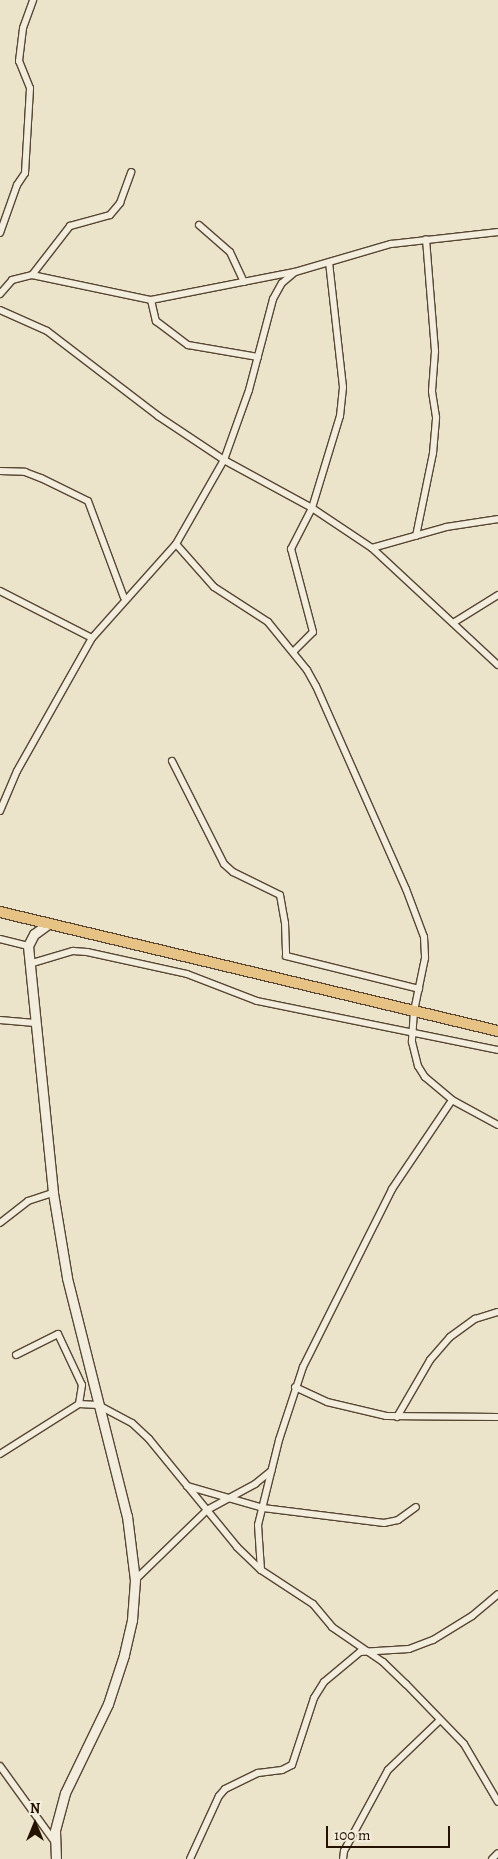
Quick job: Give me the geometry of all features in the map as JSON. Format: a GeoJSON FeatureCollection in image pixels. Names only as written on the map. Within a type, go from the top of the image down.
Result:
{"type":"FeatureCollection","features":[{"type":"Feature","properties":{"kind":"main road"},"geometry":{"type":"LineString","coordinates":[[0,912],[498,1031]]}},
{"type":"Feature","properties":{"kind":"street"},"geometry":{"type":"LineString","coordinates":[[0,233],[17,185],[25,173],[30,88],[19,61],[23,28],[33,0]]}},
{"type":"Feature","properties":{"kind":"street"},"geometry":{"type":"LineString","coordinates":[[32,275],[70,226],[110,215],[120,203],[131,172]]}},
{"type":"Feature","properties":{"kind":"street"},"geometry":{"type":"LineString","coordinates":[[199,225],[230,252],[244,282]]}},
{"type":"Feature","properties":{"kind":"street"},"geometry":{"type":"LineString","coordinates":[[0,294],[12,280],[32,275],[151,300],[295,272],[391,244],[498,232]]}},
{"type":"Feature","properties":{"kind":"street"},"geometry":{"type":"LineString","coordinates":[[416,536],[419,507],[433,453],[436,417],[426,239]]}},
{"type":"Feature","properties":{"kind":"street"},"geometry":{"type":"LineString","coordinates":[[293,652],[313,632],[291,553],[293,543],[312,508],[340,416],[342,401],[328,262]]}},
{"type":"Feature","properties":{"kind":"street"},"geometry":{"type":"LineString","coordinates":[[0,811],[17,771],[92,638],[124,598],[176,544],[224,460],[258,357],[272,299],[295,272]]}},
{"type":"Feature","properties":{"kind":"street"},"geometry":{"type":"LineString","coordinates":[[151,300],[156,320],[188,345],[258,357]]}},
{"type":"Feature","properties":{"kind":"street"},"geometry":{"type":"LineString","coordinates":[[0,310],[47,331],[158,416],[224,460],[312,508],[372,548],[498,665]]}},
{"type":"Feature","properties":{"kind":"street"},"geometry":{"type":"LineString","coordinates":[[0,471],[33,475],[88,501],[124,598]]}},
{"type":"Feature","properties":{"kind":"street"},"geometry":{"type":"LineString","coordinates":[[372,548],[471,521],[498,520]]}},
{"type":"Feature","properties":{"kind":"street"},"geometry":{"type":"LineString","coordinates":[[176,544],[214,587],[268,622],[307,670],[323,701],[409,897],[426,949],[414,1011],[412,1042],[418,1066],[425,1077],[452,1100],[498,1125]]}},
{"type":"Feature","properties":{"kind":"street"},"geometry":{"type":"LineString","coordinates":[[0,591],[92,638]]}},
{"type":"Feature","properties":{"kind":"street"},"geometry":{"type":"LineString","coordinates":[[453,623],[498,595]]}},
{"type":"Feature","properties":{"kind":"street"},"geometry":{"type":"LineString","coordinates":[[172,761],[224,864],[233,872],[280,895],[285,923],[286,956],[419,988]]}},
{"type":"Feature","properties":{"kind":"street"},"geometry":{"type":"LineString","coordinates":[[48,924],[34,934],[28,946],[53,1192],[67,1278],[127,1516],[135,1580],[130,1632],[117,1680],[65,1793],[54,1841],[56,1859]]}},
{"type":"Feature","properties":{"kind":"street"},"geometry":{"type":"LineString","coordinates":[[0,939],[28,946]]}},
{"type":"Feature","properties":{"kind":"street"},"geometry":{"type":"LineString","coordinates":[[29,964],[73,951],[87,952],[187,974],[257,1001],[394,1031],[414,1032],[498,1050]]}},
{"type":"Feature","properties":{"kind":"street"},"geometry":{"type":"LineString","coordinates":[[0,1020],[36,1023]]}},
{"type":"Feature","properties":{"kind":"street"},"geometry":{"type":"LineString","coordinates":[[261,1570],[258,1526],[295,1387],[392,1189],[452,1100]]}},
{"type":"Feature","properties":{"kind":"street"},"geometry":{"type":"LineString","coordinates":[[0,1223],[28,1201],[53,1192]]}},
{"type":"Feature","properties":{"kind":"street"},"geometry":{"type":"LineString","coordinates":[[397,1417],[430,1360],[450,1337],[476,1319],[498,1312]]}},
{"type":"Feature","properties":{"kind":"street"},"geometry":{"type":"LineString","coordinates":[[16,1355],[58,1334],[82,1385],[79,1404]]}},
{"type":"Feature","properties":{"kind":"street"},"geometry":{"type":"LineString","coordinates":[[295,1387],[327,1402],[397,1417],[498,1417]]}},
{"type":"Feature","properties":{"kind":"street"},"geometry":{"type":"LineString","coordinates":[[0,1454],[79,1404],[98,1405],[141,1430],[185,1485],[261,1570],[313,1604],[332,1627],[395,1672],[464,1744],[498,1802]]}},
{"type":"Feature","properties":{"kind":"street"},"geometry":{"type":"LineString","coordinates":[[135,1580],[207,1510],[225,1498],[255,1484],[272,1470]]}},
{"type":"Feature","properties":{"kind":"street"},"geometry":{"type":"LineString","coordinates":[[185,1485],[263,1508],[384,1523],[398,1520],[416,1507]]}},
{"type":"Feature","properties":{"kind":"street"},"geometry":{"type":"LineString","coordinates":[[190,1859],[219,1796],[258,1773],[282,1770],[292,1765],[319,1689],[358,1654],[417,1647],[472,1616],[498,1594]]}},
{"type":"Feature","properties":{"kind":"street"},"geometry":{"type":"LineString","coordinates":[[343,1859],[344,1851],[388,1770],[440,1720]]}},
{"type":"Feature","properties":{"kind":"street"},"geometry":{"type":"LineString","coordinates":[[0,1766],[54,1841]]}},
{"type":"Feature","properties":{"kind":"street"},"geometry":{"type":"LineString","coordinates":[[492,1859],[498,1853]]}}]}
